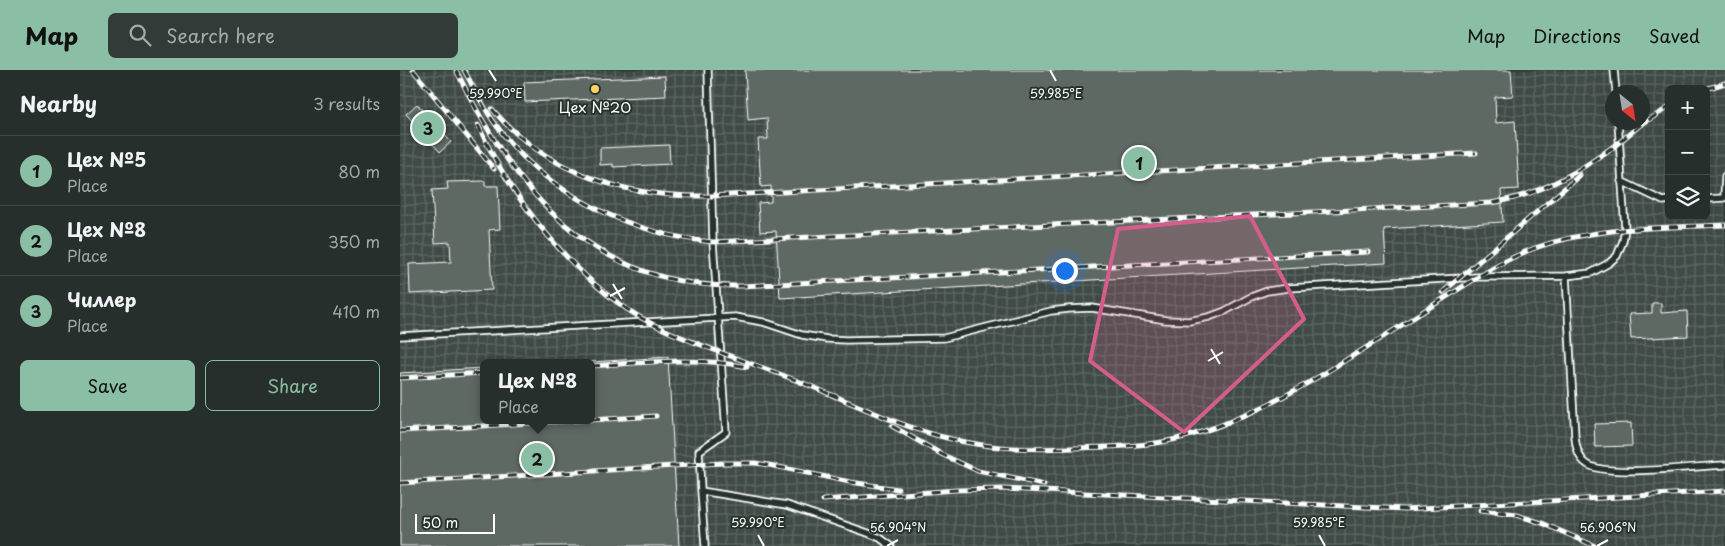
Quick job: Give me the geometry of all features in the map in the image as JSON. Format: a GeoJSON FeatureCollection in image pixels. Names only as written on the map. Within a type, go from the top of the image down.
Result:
{"type":"FeatureCollection","features":[{"type":"Feature","properties":{"kind":"lane"},"geometry":{"type":"LineString","coordinates":[[705,546],[699,451],[726,432],[713,242],[708,70]]}},
{"type":"Feature","properties":{"kind":"lane"},"geometry":{"type":"LineString","coordinates":[[1614,70],[1615,85]]}},
{"type":"Feature","properties":{"kind":"lane"},"geometry":{"type":"LineString","coordinates":[[400,336],[735,317],[763,322],[802,335],[827,339],[944,338],[1051,311],[1092,308],[1166,320],[1189,321],[1226,312],[1251,297],[1267,291],[1289,288],[1478,277],[1591,274],[1601,269],[1617,256],[1621,249],[1625,229],[1618,130]]}},
{"type":"Feature","properties":{"kind":"lane"},"geometry":{"type":"LineString","coordinates":[[1710,199],[1724,198],[1725,176]]}},
{"type":"Feature","properties":{"kind":"lane"},"geometry":{"type":"LineString","coordinates":[[1621,181],[1665,201]]}},
{"type":"Feature","properties":{"kind":"lane"},"geometry":{"type":"LineString","coordinates":[[1566,276],[1575,437],[1576,447],[1580,456],[1587,464],[1595,468],[1616,472],[1725,465]]}},
{"type":"Feature","properties":{"kind":"lane"},"geometry":{"type":"LineString","coordinates":[[701,491],[787,505],[868,533],[880,538],[891,546]]}},
{"type":"Feature","properties":{"kind":"highlighted area"},"geometry":{"type":"Polygon","coordinates":[[[1250,216],[1304,319],[1184,432],[1090,361],[1118,229],[1250,216]]]}},
{"type":"Feature","properties":{"kind":"shaded area"},"geometry":{"type":"Polygon","coordinates":[[[400,70],[1725,70],[1725,546],[400,546],[400,70]]]}},
{"type":"Feature","properties":{"kind":"building"},"geometry":{"type":"Polygon","coordinates":[[[745,70],[1511,70],[1513,96],[1495,97],[1496,123],[1515,121],[1519,189],[1501,190],[1503,222],[1384,229],[1386,263],[780,298],[776,231],[760,232],[758,203],[771,202],[771,186],[761,187],[758,139],[768,139],[767,118],[748,120],[745,70]]]}},
{"type":"Feature","properties":{"kind":"building","name":"Цех №20"},"geometry":{"type":"Polygon","coordinates":[[[665,76],[666,96],[525,102],[524,82],[665,76]]]}},
{"type":"Feature","properties":{"kind":"building"},"geometry":{"type":"Polygon","coordinates":[[[417,104],[451,142],[440,152],[406,114],[417,104]]]}},
{"type":"Feature","properties":{"kind":"building"},"geometry":{"type":"Polygon","coordinates":[[[669,145],[670,164],[613,167],[613,164],[600,165],[600,148],[669,145]]]}},
{"type":"Feature","properties":{"kind":"building"},"geometry":{"type":"Polygon","coordinates":[[[485,181],[485,186],[498,186],[500,229],[489,230],[492,290],[410,294],[409,264],[451,262],[450,242],[435,243],[432,190],[448,189],[447,182],[485,181]]]}},
{"type":"Feature","properties":{"kind":"building"},"geometry":{"type":"Polygon","coordinates":[[[1652,303],[1661,303],[1661,313],[1687,311],[1688,336],[1631,339],[1629,314],[1652,313],[1652,303]]]}},
{"type":"Feature","properties":{"kind":"building"},"geometry":{"type":"Polygon","coordinates":[[[668,357],[679,546],[400,546],[400,373],[480,368],[480,424],[595,424],[595,362],[668,357]]]}},
{"type":"Feature","properties":{"kind":"building"},"geometry":{"type":"Polygon","coordinates":[[[1631,423],[1632,446],[1595,447],[1594,424],[1631,423]]]}},
{"type":"Feature","properties":{"kind":"railway"},"geometry":{"type":"LineString","coordinates":[[413,70],[494,169]]}},
{"type":"Feature","properties":{"kind":"railway"},"geometry":{"type":"LineString","coordinates":[[456,70],[479,115],[505,156],[534,193],[566,225],[602,251],[643,271],[689,283],[742,286],[1368,252]]}},
{"type":"Feature","properties":{"kind":"railway"},"geometry":{"type":"LineString","coordinates":[[464,70],[485,108],[519,153],[542,174],[567,192],[594,208],[623,221],[653,231],[713,242],[1491,203],[1508,200],[1539,190],[1583,167],[1611,148]]}},
{"type":"Feature","properties":{"kind":"railway"},"geometry":{"type":"LineString","coordinates":[[1710,88],[1725,83]]}},
{"type":"Feature","properties":{"kind":"railway"},"geometry":{"type":"LineString","coordinates":[[492,109],[514,132],[538,151],[564,166],[591,178],[619,187],[649,193],[680,196],[711,196],[1476,153]]}},
{"type":"Feature","properties":{"kind":"railway"},"geometry":{"type":"LineString","coordinates":[[1606,153],[1639,126],[1665,110]]}},
{"type":"Feature","properties":{"kind":"railway"},"geometry":{"type":"LineString","coordinates":[[478,125],[510,184],[531,214],[579,270],[606,293],[634,314],[663,329],[836,397]]}},
{"type":"Feature","properties":{"kind":"railway"},"geometry":{"type":"LineString","coordinates":[[1443,292],[1580,175]]}},
{"type":"Feature","properties":{"kind":"railway"},"geometry":{"type":"LineString","coordinates":[[830,394],[917,429],[963,442],[1011,448],[1042,449],[1140,445],[1162,442],[1210,429],[1283,397],[1492,269],[1513,257],[1535,248],[1581,236],[1629,229],[1725,225]]}},
{"type":"Feature","properties":{"kind":"railway"},"geometry":{"type":"LineString","coordinates":[[595,366],[689,361],[747,367]]}},
{"type":"Feature","properties":{"kind":"railway"},"geometry":{"type":"LineString","coordinates":[[400,378],[480,373]]}},
{"type":"Feature","properties":{"kind":"railway"},"geometry":{"type":"LineString","coordinates":[[595,420],[656,416]]}},
{"type":"Feature","properties":{"kind":"railway"},"geometry":{"type":"LineString","coordinates":[[400,431],[516,424]]}},
{"type":"Feature","properties":{"kind":"railway"},"geometry":{"type":"LineString","coordinates":[[892,426],[943,455],[978,471],[1044,485]]}},
{"type":"Feature","properties":{"kind":"railway"},"geometry":{"type":"LineString","coordinates":[[400,483],[722,463],[755,463],[850,482],[898,489]]}},
{"type":"Feature","properties":{"kind":"railway"},"geometry":{"type":"LineString","coordinates":[[823,500],[956,490],[1004,489],[1405,509],[1725,491]]}},
{"type":"Feature","properties":{"kind":"railway"},"geometry":{"type":"LineString","coordinates":[[1480,511],[1517,515],[1542,523],[1595,546]]}},
{"type":"Feature","properties":{"kind":"place","name":"Цех №20"},"geometry":{"type":"Point","coordinates":[595,89]}},
{"type":"Feature","properties":{"kind":"place","name":"Чиллер"},"geometry":{"type":"Point","coordinates":[428,128]}},
{"type":"Feature","properties":{"kind":"place","name":"Цех №5"},"geometry":{"type":"Point","coordinates":[1139,163]}},
{"type":"Feature","properties":{"kind":"place","name":"Цех №8"},"geometry":{"type":"Point","coordinates":[537,459]}}]}
